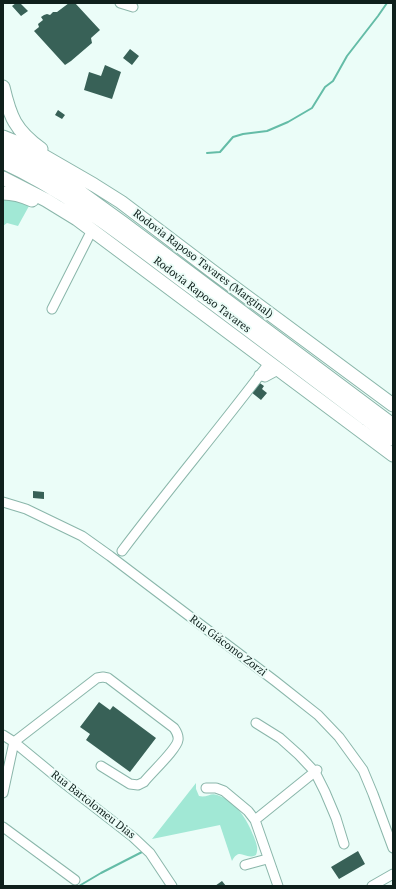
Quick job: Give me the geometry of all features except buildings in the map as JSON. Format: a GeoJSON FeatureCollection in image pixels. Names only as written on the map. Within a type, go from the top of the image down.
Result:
{"type":"FeatureCollection","features":[{"type":"Feature","properties":{"kind":"highway"},"geometry":{"type":"LineString","coordinates":[[3,87],[8,108],[18,127],[35,144],[70,171]]}},
{"type":"Feature","properties":{"kind":"highway","name":"Rodovia Raposo Tavares (Marginal)"},"geometry":{"type":"LineString","coordinates":[[3,137],[42,155],[94,184],[121,202],[212,272],[392,403]]}},
{"type":"Feature","properties":{"kind":"highway","name":"Rodovia Raposo Tavares"},"geometry":{"type":"LineString","coordinates":[[3,150],[31,163],[82,194],[123,223],[393,426]]}},
{"type":"Feature","properties":{"kind":"highway","name":"Rodovia Raposo Tavares"},"geometry":{"type":"LineString","coordinates":[[3,162],[21,170],[68,198],[127,238],[393,439]]}},
{"type":"Feature","properties":{"kind":"highway","name":"Rodovia Raposo Tavares"},"geometry":{"type":"LineString","coordinates":[[3,178],[46,200],[88,227],[393,455]]}},
{"type":"Feature","properties":{"kind":"highway"},"geometry":{"type":"LineString","coordinates":[[3,193],[24,196],[88,227]]}},
{"type":"Feature","properties":{"kind":"street"},"geometry":{"type":"LineString","coordinates":[[120,3],[133,7]]}},
{"type":"Feature","properties":{"kind":"street"},"geometry":{"type":"LineString","coordinates":[[52,309],[88,227]]}},
{"type":"Feature","properties":{"kind":"street"},"geometry":{"type":"LineString","coordinates":[[122,551],[259,375],[273,366]]}},
{"type":"Feature","properties":{"kind":"street","name":"Rua Giácomo Zorzi"},"geometry":{"type":"LineString","coordinates":[[3,502],[26,510],[82,536],[318,715],[339,737],[363,770],[393,848]]}},
{"type":"Feature","properties":{"kind":"street"},"geometry":{"type":"LineString","coordinates":[[3,793],[14,742],[97,678],[103,677],[108,678],[174,728],[177,733],[178,740],[175,747],[144,782],[138,785],[130,784],[100,766]]}},
{"type":"Feature","properties":{"kind":"street"},"geometry":{"type":"LineString","coordinates":[[256,723],[280,738],[316,771],[336,818],[344,844]]}},
{"type":"Feature","properties":{"kind":"street","name":"Rua Bartolomeu Dias"},"geometry":{"type":"LineString","coordinates":[[3,735],[14,742],[65,784],[133,836],[150,853],[172,886]]}},
{"type":"Feature","properties":{"kind":"street"},"geometry":{"type":"LineString","coordinates":[[255,820],[316,771]]}},
{"type":"Feature","properties":{"kind":"street"},"geometry":{"type":"LineString","coordinates":[[206,788],[216,788],[224,792],[248,811],[255,820],[278,886]]}},
{"type":"Feature","properties":{"kind":"street"},"geometry":{"type":"LineString","coordinates":[[3,827],[75,880]]}},
{"type":"Feature","properties":{"kind":"street"},"geometry":{"type":"LineString","coordinates":[[245,865],[268,859]]}},
{"type":"Feature","properties":{"kind":"street"},"geometry":{"type":"LineString","coordinates":[[372,886],[393,874]]}},
{"type":"Feature","properties":{"kind":"green space"},"geometry":{"type":"Polygon","coordinates":[[[3,199],[13,200],[29,206],[18,226],[7,223],[3,226],[3,199]]]}},
{"type":"Feature","properties":{"kind":"green space"},"geometry":{"type":"Polygon","coordinates":[[[196,783],[196,789],[199,796],[215,794],[230,802],[240,812],[254,837],[257,848],[256,855],[249,856],[240,854],[232,861],[220,825],[152,839],[196,783]]]}},
{"type":"Feature","properties":{"kind":"waterway"},"geometry":{"type":"LineString","coordinates":[[207,153],[220,152],[233,137],[243,134],[267,131],[288,122],[312,108],[325,87],[333,81],[347,56],[387,3]]}},
{"type":"Feature","properties":{"kind":"waterway"},"geometry":{"type":"LineString","coordinates":[[79,886],[142,852]]}}]}
